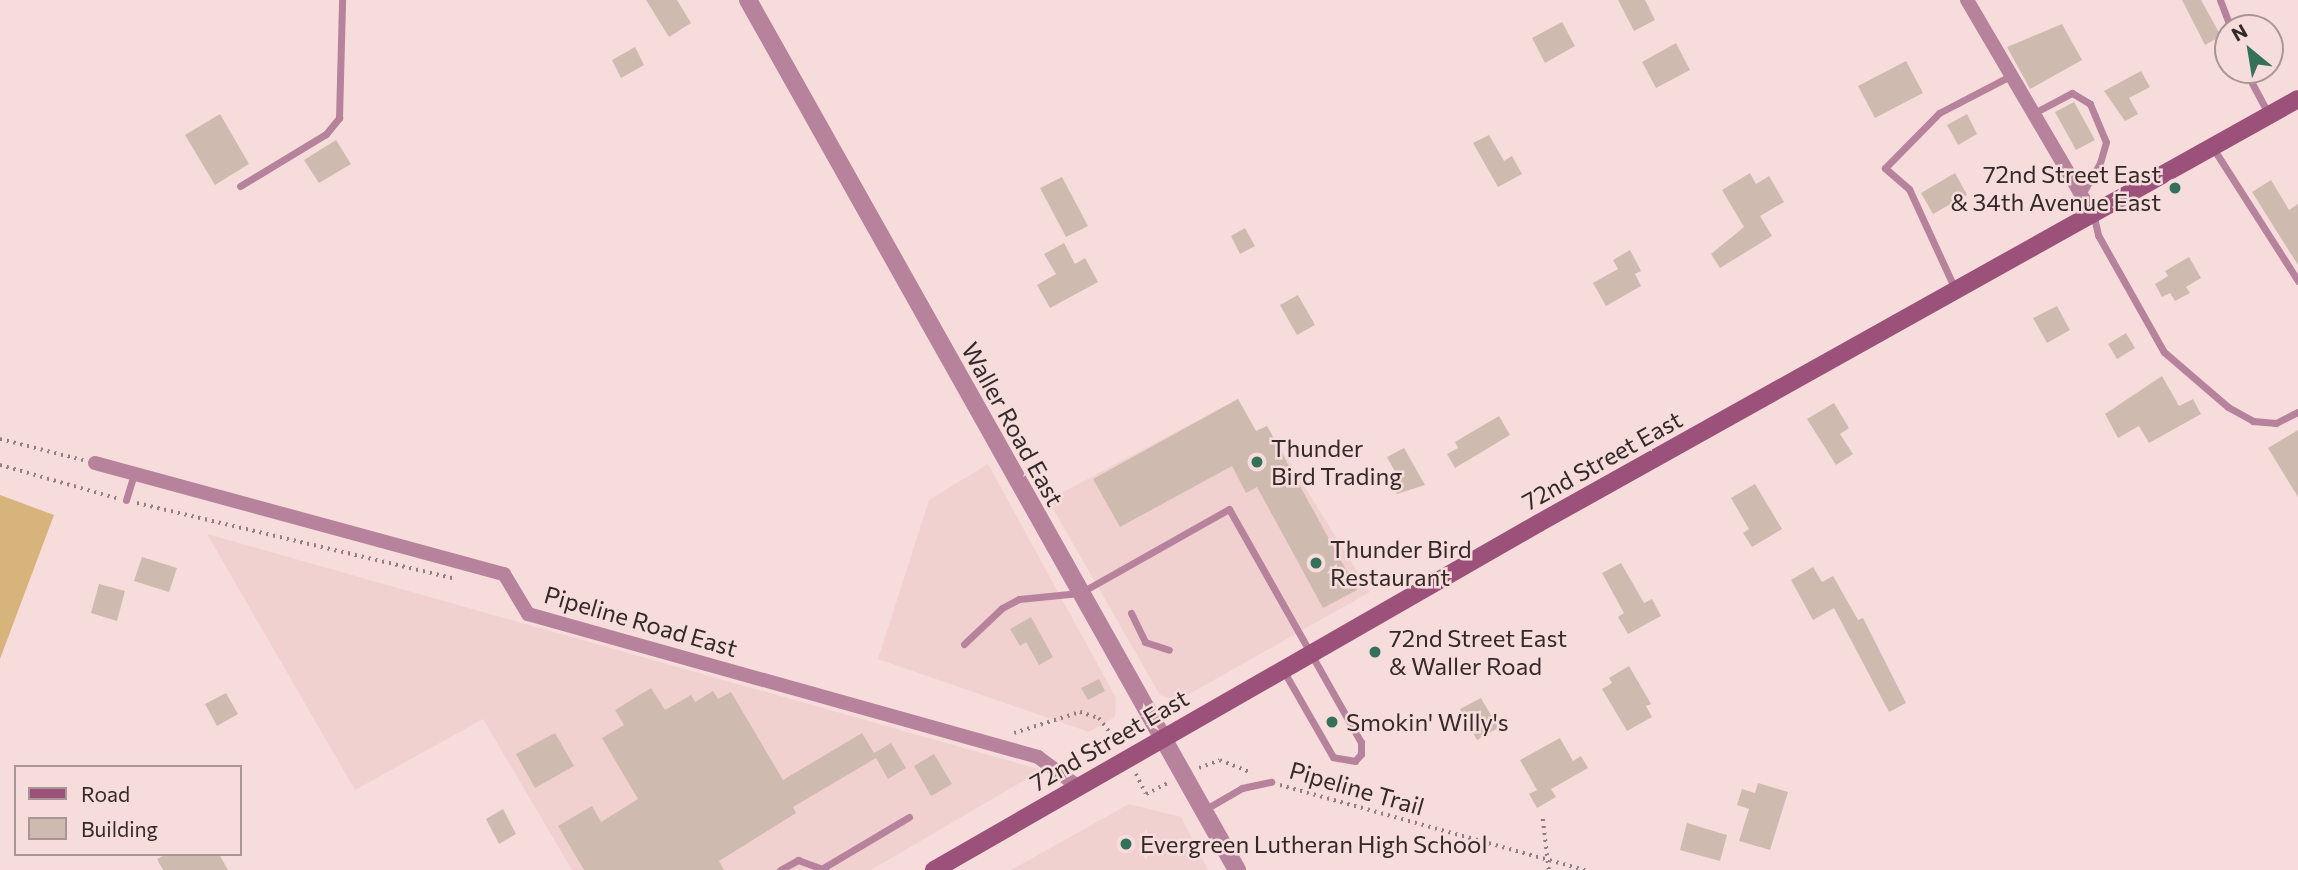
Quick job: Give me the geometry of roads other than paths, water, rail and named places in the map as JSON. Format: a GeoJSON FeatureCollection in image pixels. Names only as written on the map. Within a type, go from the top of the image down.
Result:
{"type":"FeatureCollection","features":[{"type":"Feature","properties":{"kind":"main road","name":"72nd Street East"},"geometry":{"type":"LineString","coordinates":[[934,870],[1308,654],[2298,99]]}},
{"type":"Feature","properties":{"kind":"street","name":"Waller Road East"},"geometry":{"type":"LineString","coordinates":[[748,0],[1237,870]]}},
{"type":"Feature","properties":{"kind":"street"},"geometry":{"type":"LineString","coordinates":[[1967,0],[2032,115],[2092,213]]}},
{"type":"Feature","properties":{"kind":"street","name":"Pipeline Road East"},"geometry":{"type":"LineString","coordinates":[[95,463],[504,574],[528,614],[1038,757],[1077,786]]}},
{"type":"Feature","properties":{"kind":"lane"},"geometry":{"type":"LineString","coordinates":[[240,186],[326,134],[339,118],[342,0]]}},
{"type":"Feature","properties":{"kind":"lane"},"geometry":{"type":"LineString","coordinates":[[1955,289],[1909,189],[1885,168],[1938,113],[2010,76]]}},
{"type":"Feature","properties":{"kind":"lane"},"geometry":{"type":"LineString","coordinates":[[2252,84],[2269,116]]}},
{"type":"Feature","properties":{"kind":"lane"},"geometry":{"type":"LineString","coordinates":[[2032,115],[2072,93],[2090,104],[2106,142],[2100,163],[2082,194]]}},
{"type":"Feature","properties":{"kind":"lane"},"geometry":{"type":"LineString","coordinates":[[2213,147],[2298,281]]}},
{"type":"Feature","properties":{"kind":"lane"},"geometry":{"type":"LineString","coordinates":[[2092,213],[2098,235],[2164,352],[2228,407],[2253,421],[2276,423],[2298,412]]}},
{"type":"Feature","properties":{"kind":"lane"},"geometry":{"type":"LineString","coordinates":[[126,500],[134,474]]}},
{"type":"Feature","properties":{"kind":"lane"},"geometry":{"type":"LineString","coordinates":[[964,644],[1002,608],[1019,599],[1080,593],[1229,509],[1308,654],[1361,742],[1361,754],[1355,761],[1333,757],[1283,669]]}},
{"type":"Feature","properties":{"kind":"lane"},"geometry":{"type":"LineString","coordinates":[[1130,613],[1145,642],[1169,650]]}},
{"type":"Feature","properties":{"kind":"lane"},"geometry":{"type":"LineString","coordinates":[[1203,810],[1242,788],[1271,782]]}},
{"type":"Feature","properties":{"kind":"lane"},"geometry":{"type":"LineString","coordinates":[[780,870],[798,860],[824,869],[909,817]]}},
{"type":"Feature","properties":{"kind":"place","name":"72nd Street East & 34th Avenue East"},"geometry":{"type":"Point","coordinates":[2175,188]}},
{"type":"Feature","properties":{"kind":"place","name":"Thunder Bird Trading"},"geometry":{"type":"Point","coordinates":[1257,462]}},
{"type":"Feature","properties":{"kind":"place","name":"Thunder Bird Restaurant"},"geometry":{"type":"Point","coordinates":[1316,563]}},
{"type":"Feature","properties":{"kind":"place","name":"72nd Street East & Waller Road"},"geometry":{"type":"Point","coordinates":[1375,652]}},
{"type":"Feature","properties":{"kind":"place","name":"Smokin' Willy's"},"geometry":{"type":"Point","coordinates":[1332,722]}},
{"type":"Feature","properties":{"kind":"place","name":"Evergreen Lutheran High School"},"geometry":{"type":"Point","coordinates":[1126,844]}}]}
